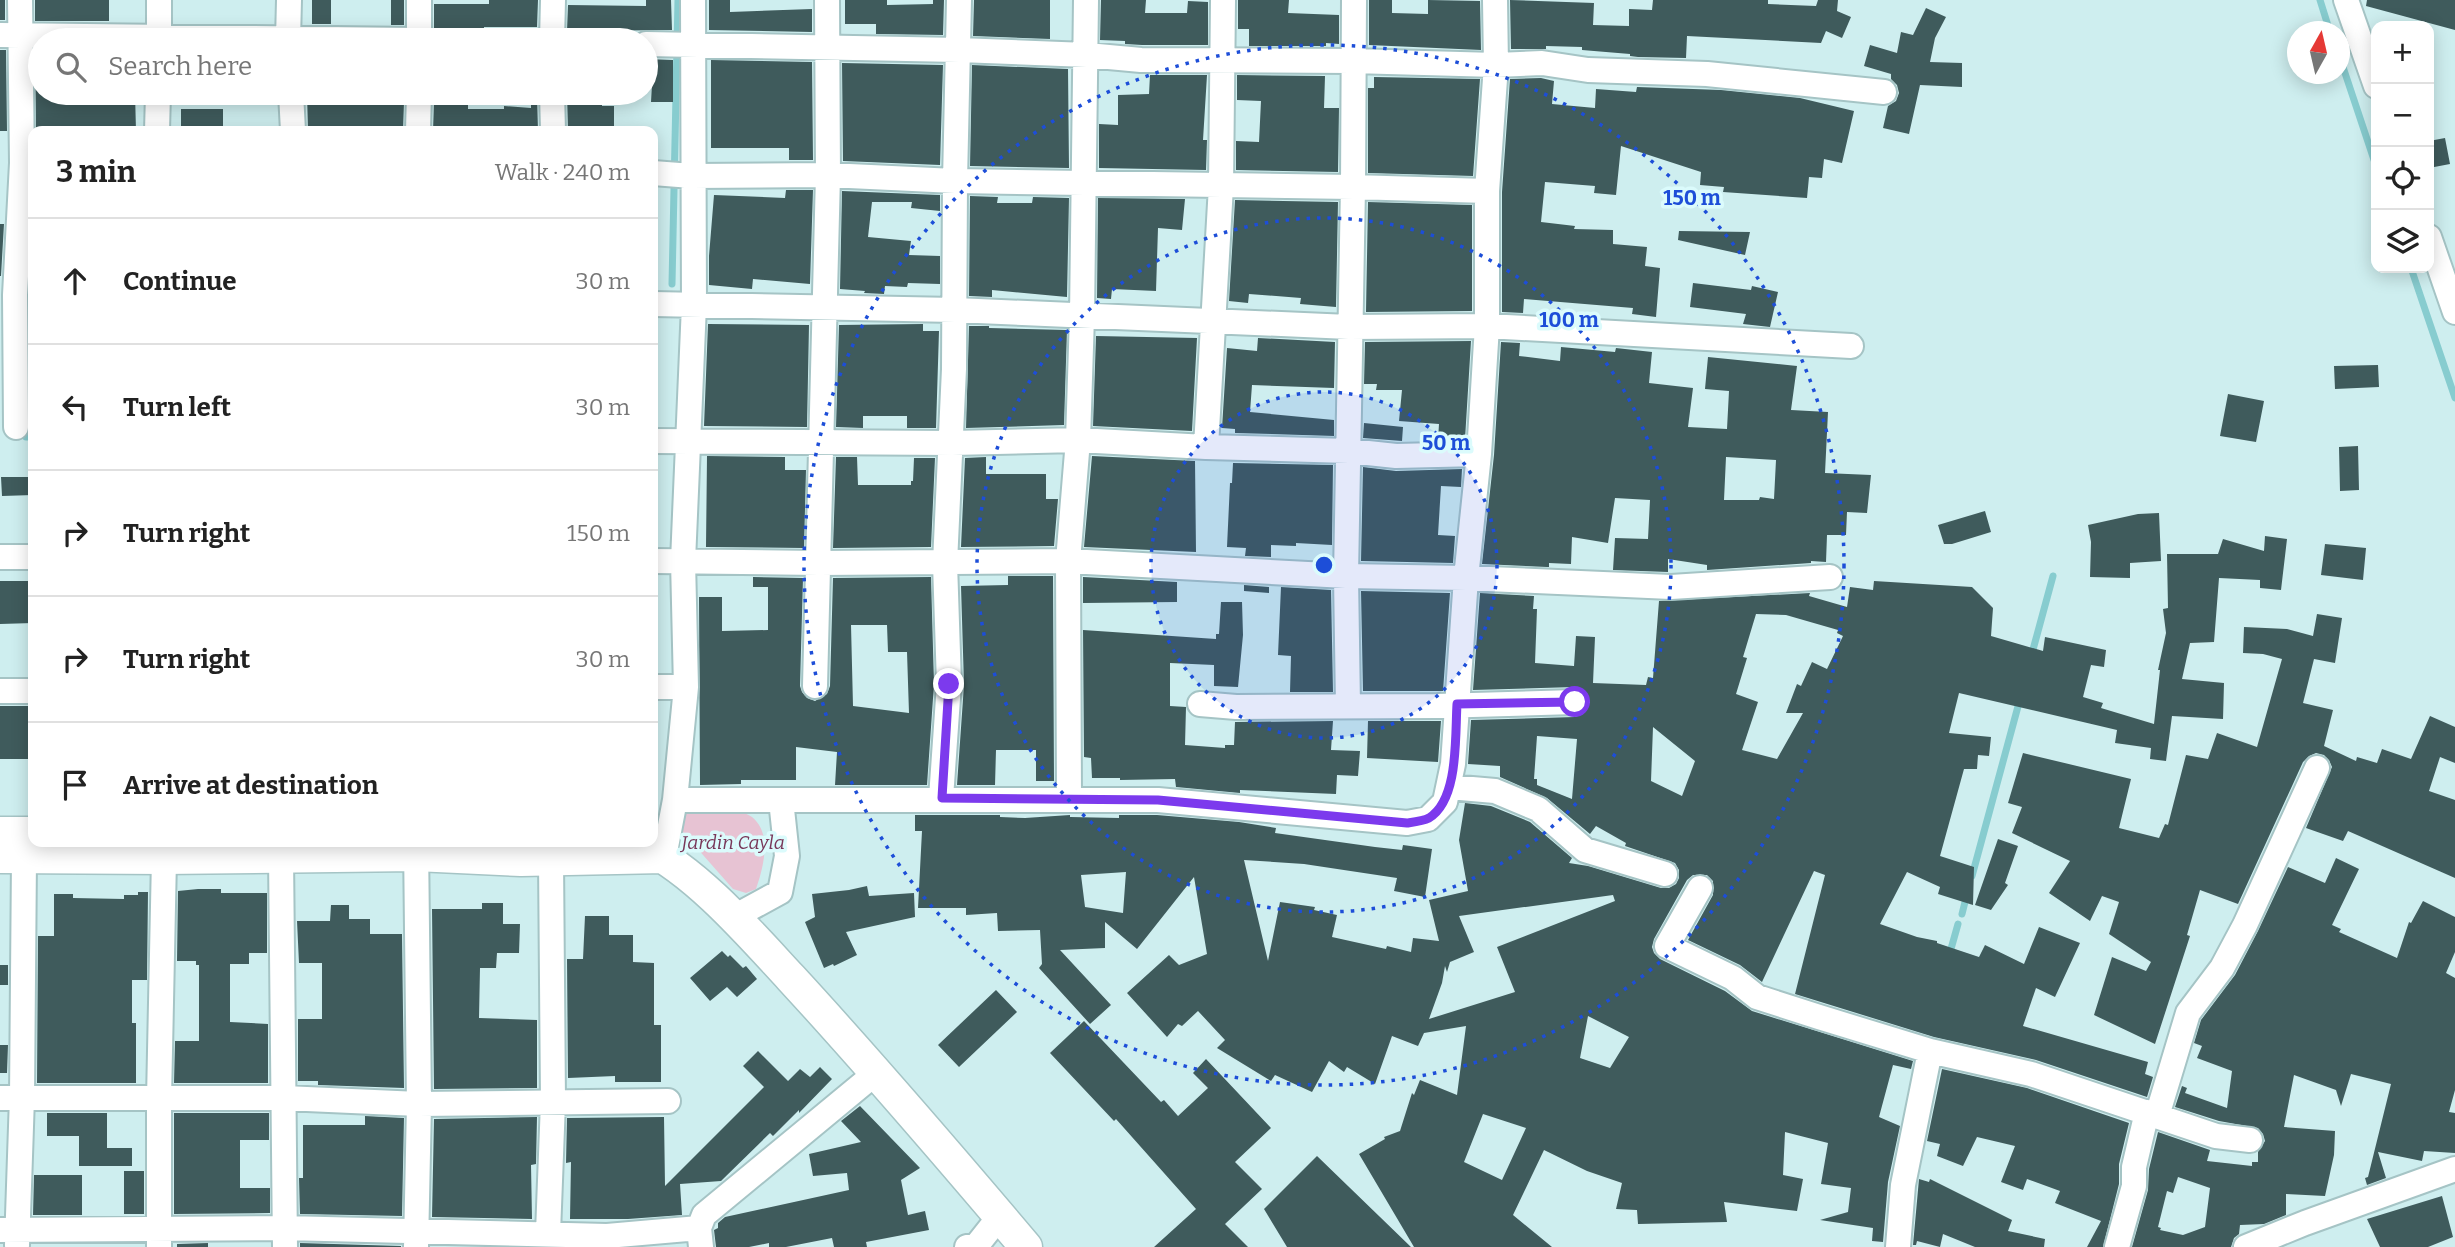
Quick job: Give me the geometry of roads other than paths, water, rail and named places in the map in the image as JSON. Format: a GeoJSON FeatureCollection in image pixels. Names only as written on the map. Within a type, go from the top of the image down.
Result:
{"type":"FeatureCollection","features":[{"type":"Feature","properties":{"kind":"main road"},"geometry":{"type":"LineString","coordinates":[[0,833],[19,849],[162,850],[281,855],[416,848],[551,859],[664,856]]}},
{"type":"Feature","properties":{"kind":"main road"},"geometry":{"type":"LineString","coordinates":[[643,847],[664,856],[734,917],[877,1072],[1026,1247]]}},
{"type":"Feature","properties":{"kind":"street"},"geometry":{"type":"LineString","coordinates":[[16,427],[18,163],[10,35],[20,0]]}},
{"type":"Feature","properties":{"kind":"street"},"geometry":{"type":"LineString","coordinates":[[159,0],[159,28]]}},
{"type":"Feature","properties":{"kind":"street"},"geometry":{"type":"LineString","coordinates":[[288,28],[289,0]]}},
{"type":"Feature","properties":{"kind":"street"},"geometry":{"type":"LineString","coordinates":[[418,28],[419,0]]}},
{"type":"Feature","properties":{"kind":"street"},"geometry":{"type":"LineString","coordinates":[[552,28],[553,0]]}},
{"type":"Feature","properties":{"kind":"street"},"geometry":{"type":"LineString","coordinates":[[664,856],[675,800],[686,687],[683,561],[694,305],[693,0]]}},
{"type":"Feature","properties":{"kind":"street"},"geometry":{"type":"LineString","coordinates":[[815,686],[828,175],[827,0]]}},
{"type":"Feature","properties":{"kind":"street"},"geometry":{"type":"LineString","coordinates":[[942,798],[949,684],[944,563],[952,443],[959,0]]}},
{"type":"Feature","properties":{"kind":"street"},"geometry":{"type":"LineString","coordinates":[[1069,799],[1068,561],[1078,440],[1082,316],[1086,0]]}},
{"type":"Feature","properties":{"kind":"street"},"geometry":{"type":"LineString","coordinates":[[1206,447],[1220,186],[1223,0]]}},
{"type":"Feature","properties":{"kind":"street"},"geometry":{"type":"LineString","coordinates":[[1348,706],[1346,576],[1354,0]]}},
{"type":"Feature","properties":{"kind":"street"},"geometry":{"type":"LineString","coordinates":[[675,800],[1158,800],[1407,823],[1428,819],[1445,802],[1454,764],[1487,326],[1487,191],[1496,65],[1495,0]]}},
{"type":"Feature","properties":{"kind":"street"},"geometry":{"type":"LineString","coordinates":[[2346,0],[2375,84]]}},
{"type":"Feature","properties":{"kind":"street"},"geometry":{"type":"LineString","coordinates":[[10,35],[28,35]]}},
{"type":"Feature","properties":{"kind":"street"},"geometry":{"type":"LineString","coordinates":[[658,44],[959,50],[1141,60],[1496,65],[1542,63],[1588,70],[1707,74],[1884,92]]}},
{"type":"Feature","properties":{"kind":"street"},"geometry":{"type":"LineString","coordinates":[[157,126],[158,105]]}},
{"type":"Feature","properties":{"kind":"street"},"geometry":{"type":"LineString","coordinates":[[292,105],[293,126]]}},
{"type":"Feature","properties":{"kind":"street"},"geometry":{"type":"LineString","coordinates":[[418,126],[419,105]]}},
{"type":"Feature","properties":{"kind":"street"},"geometry":{"type":"LineString","coordinates":[[552,105],[552,126]]}},
{"type":"Feature","properties":{"kind":"street"},"geometry":{"type":"LineString","coordinates":[[658,173],[1487,191]]}},
{"type":"Feature","properties":{"kind":"street"},"geometry":{"type":"LineString","coordinates":[[2434,251],[2455,312]]}},
{"type":"Feature","properties":{"kind":"street"},"geometry":{"type":"LineString","coordinates":[[658,304],[955,310],[1349,327],[1487,326],[1851,346]]}},
{"type":"Feature","properties":{"kind":"street"},"geometry":{"type":"LineString","coordinates":[[658,441],[952,443],[1078,440],[1349,451],[1396,456],[1479,454]]}},
{"type":"Feature","properties":{"kind":"street"},"geometry":{"type":"LineString","coordinates":[[0,557],[28,557]]}},
{"type":"Feature","properties":{"kind":"street"},"geometry":{"type":"LineString","coordinates":[[658,561],[1068,561],[1346,576],[1671,587],[1830,577]]}},
{"type":"Feature","properties":{"kind":"street"},"geometry":{"type":"LineString","coordinates":[[658,687],[686,687]]}},
{"type":"Feature","properties":{"kind":"street"},"geometry":{"type":"LineString","coordinates":[[0,691],[28,691]]}},
{"type":"Feature","properties":{"kind":"street"},"geometry":{"type":"LineString","coordinates":[[1200,704],[1236,707],[1575,702]]}},
{"type":"Feature","properties":{"kind":"street"},"geometry":{"type":"LineString","coordinates":[[2118,1247],[2134,1186],[2134,1167],[2188,1013],[2222,968],[2234,947],[2317,768]]}},
{"type":"Feature","properties":{"kind":"street"},"geometry":{"type":"LineString","coordinates":[[1449,787],[1495,791],[1513,798],[1538,809],[1585,850],[1665,874]]}},
{"type":"Feature","properties":{"kind":"street"},"geometry":{"type":"LineString","coordinates":[[734,917],[780,892],[786,856],[781,800]]}},
{"type":"Feature","properties":{"kind":"street"},"geometry":{"type":"LineString","coordinates":[[416,848],[419,1104],[416,1238]]}},
{"type":"Feature","properties":{"kind":"street"},"geometry":{"type":"LineString","coordinates":[[19,849],[11,1097],[11,1236],[416,1238],[548,1233],[700,1237],[704,1215],[877,1072]]}},
{"type":"Feature","properties":{"kind":"street"},"geometry":{"type":"LineString","coordinates":[[160,1238],[162,850]]}},
{"type":"Feature","properties":{"kind":"street"},"geometry":{"type":"LineString","coordinates":[[281,855],[284,1238]]}},
{"type":"Feature","properties":{"kind":"street"},"geometry":{"type":"LineString","coordinates":[[548,1233],[553,1102],[551,859]]}},
{"type":"Feature","properties":{"kind":"street"},"geometry":{"type":"LineString","coordinates":[[1700,888],[1667,946],[1733,978],[1757,997],[1930,1051],[2031,1074],[2216,1136],[2250,1140]]}},
{"type":"Feature","properties":{"kind":"street"},"geometry":{"type":"LineString","coordinates":[[1898,1247],[1903,1185],[1930,1051]]}},
{"type":"Feature","properties":{"kind":"street"},"geometry":{"type":"LineString","coordinates":[[11,1097],[284,1098],[419,1104],[668,1101]]}},
{"type":"Feature","properties":{"kind":"street"},"geometry":{"type":"LineString","coordinates":[[2246,1247],[2305,1223],[2455,1170]]}},
{"type":"Feature","properties":{"kind":"street"},"geometry":{"type":"LineString","coordinates":[[967,1247],[977,1245],[1000,1216]]}},
{"type":"Feature","properties":{"kind":"waterway"},"geometry":{"type":"LineString","coordinates":[[672,284],[678,0]]}},
{"type":"Feature","properties":{"kind":"waterway"},"geometry":{"type":"LineString","coordinates":[[2320,0],[2327,21]]}},
{"type":"Feature","properties":{"kind":"waterway"},"geometry":{"type":"LineString","coordinates":[[2349,84],[2371,151]]}},
{"type":"Feature","properties":{"kind":"waterway"},"geometry":{"type":"LineString","coordinates":[[2413,273],[2455,398]]}},
{"type":"Feature","properties":{"kind":"waterway"},"geometry":{"type":"LineString","coordinates":[[2031,657],[2053,576]]}},
{"type":"Feature","properties":{"kind":"waterway"},"geometry":{"type":"LineString","coordinates":[[1972,876],[2020,699]]}},
{"type":"Feature","properties":{"kind":"waterway"},"geometry":{"type":"LineString","coordinates":[[1962,914],[1967,894]]}},
{"type":"Feature","properties":{"kind":"waterway"},"geometry":{"type":"LineString","coordinates":[[1949,956],[1958,924]]}},
{"type":"Feature","properties":{"kind":"park label","name":"Jardin Cayla"},"geometry":{"type":"Point","coordinates":[733,842]}}]}
